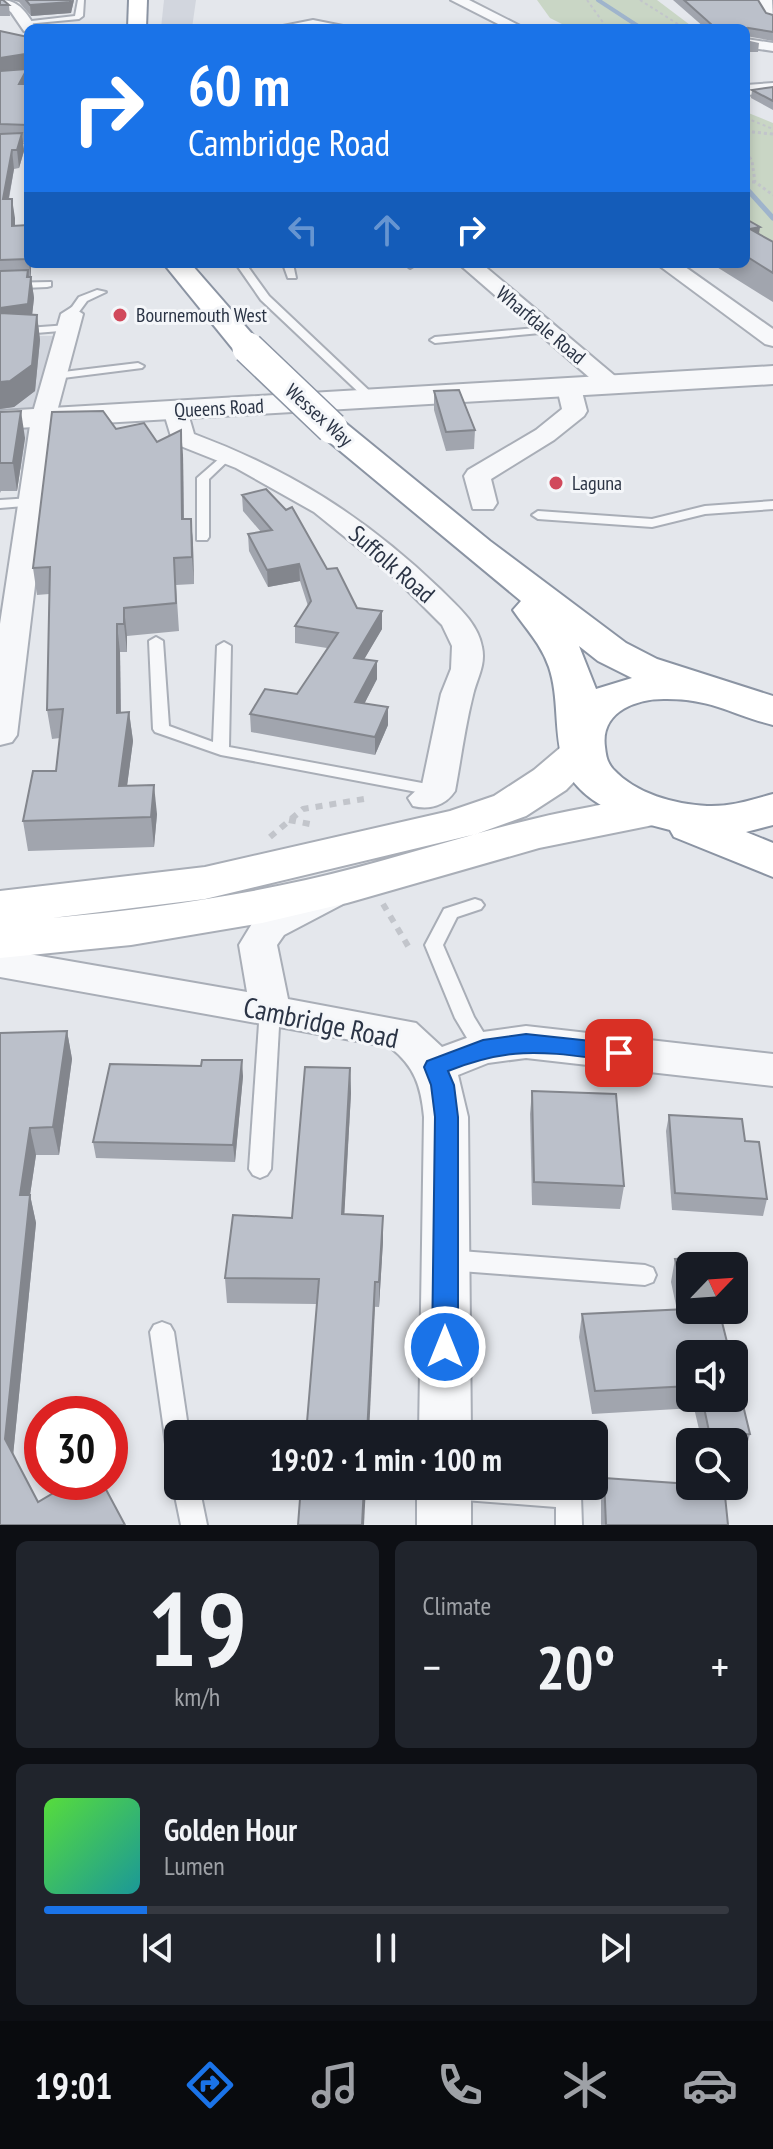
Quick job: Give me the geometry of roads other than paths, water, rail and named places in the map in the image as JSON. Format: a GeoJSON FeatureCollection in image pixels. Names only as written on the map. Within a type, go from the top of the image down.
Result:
{"type":"FeatureCollection","features":[{"type":"Feature","properties":{"kind":"main road"},"geometry":{"type":"LineString","coordinates":[[137,24],[138,0]]}},
{"type":"Feature","properties":{"kind":"main road","name":"Wessex Way"},"geometry":{"type":"LineString","coordinates":[[180,268],[248,348],[332,428],[477,549],[612,652],[643,668],[708,687]]}},
{"type":"Feature","properties":{"kind":"main road","name":"Wessex Way"},"geometry":{"type":"LineString","coordinates":[[477,549],[497,577],[544,621],[563,648],[576,688],[582,743]]}},
{"type":"Feature","properties":{"kind":"main road"},"geometry":{"type":"LineString","coordinates":[[0,908],[205,883],[460,823],[510,806],[550,780],[582,743],[599,708],[620,696],[661,686],[708,687],[747,698],[773,712]]}},
{"type":"Feature","properties":{"kind":"main road"},"geometry":{"type":"LineString","coordinates":[[582,743],[598,779],[631,803],[773,861]]}},
{"type":"Feature","properties":{"kind":"main road"},"geometry":{"type":"LineString","coordinates":[[0,940],[139,925],[344,888],[561,825],[659,814],[724,821],[773,809]]}},
{"type":"Feature","properties":{"kind":"street"},"geometry":{"type":"LineString","coordinates":[[2,0],[16,9],[27,24]]}},
{"type":"Feature","properties":{"kind":"street"},"geometry":{"type":"LineString","coordinates":[[458,5],[507,24]]}},
{"type":"Feature","properties":{"kind":"street"},"geometry":{"type":"LineString","coordinates":[[750,44],[773,47]]}},
{"type":"Feature","properties":{"kind":"street"},"geometry":{"type":"LineString","coordinates":[[750,90],[773,88]]}},
{"type":"Feature","properties":{"kind":"street","name":"Wharfdale Road"},"geometry":{"type":"LineString","coordinates":[[474,268],[613,386]]}},
{"type":"Feature","properties":{"kind":"street"},"geometry":{"type":"LineString","coordinates":[[673,268],[773,339]]}},
{"type":"Feature","properties":{"kind":"street"},"geometry":{"type":"LineString","coordinates":[[0,735],[43,419],[70,321]]}},
{"type":"Feature","properties":{"kind":"street","name":"Queens Road"},"geometry":{"type":"LineString","coordinates":[[0,420],[613,386],[773,373]]}},
{"type":"Feature","properties":{"kind":"street"},"geometry":{"type":"LineString","coordinates":[[483,503],[477,476],[545,435],[575,411],[569,388]]}},
{"type":"Feature","properties":{"kind":"street","name":"Suffolk Road"},"geometry":{"type":"LineString","coordinates":[[175,410],[182,438],[228,455],[324,506],[402,569],[455,621],[467,646],[467,669],[457,694],[432,794]]}},
{"type":"Feature","properties":{"kind":"street"},"geometry":{"type":"LineString","coordinates":[[270,1009],[258,945],[270,926],[344,888]]}},
{"type":"Feature","properties":{"kind":"street","name":"Cambridge Road"},"geometry":{"type":"LineString","coordinates":[[0,963],[401,1034],[423,1049],[435,1067]]}},
{"type":"Feature","properties":{"kind":"street"},"geometry":{"type":"LineString","coordinates":[[445,1420],[446,1117],[443,1085],[435,1067],[483,1048],[526,1042],[773,1070]]}},
{"type":"Feature","properties":{"kind":"street"},"geometry":{"type":"LineString","coordinates":[[444,1500],[444,1525]]}},
{"type":"Feature","properties":{"kind":"lane"},"geometry":{"type":"LineString","coordinates":[[35,24],[77,18],[80,16],[81,0]]}},
{"type":"Feature","properties":{"kind":"lane"},"geometry":{"type":"LineString","coordinates":[[0,147],[24,146]]}},
{"type":"Feature","properties":{"kind":"lane"},"geometry":{"type":"LineString","coordinates":[[244,268],[265,298],[373,400]]}},
{"type":"Feature","properties":{"kind":"lane"},"geometry":{"type":"LineString","coordinates":[[289,268],[292,276]]}},
{"type":"Feature","properties":{"kind":"lane"},"geometry":{"type":"LineString","coordinates":[[0,286],[47,284]]}},
{"type":"Feature","properties":{"kind":"lane"},"geometry":{"type":"LineString","coordinates":[[0,333],[70,321],[83,299],[101,292]]}},
{"type":"Feature","properties":{"kind":"lane"},"geometry":{"type":"LineString","coordinates":[[435,340],[547,330]]}},
{"type":"Feature","properties":{"kind":"lane"},"geometry":{"type":"LineString","coordinates":[[55,376],[138,366]]}},
{"type":"Feature","properties":{"kind":"lane"},"geometry":{"type":"LineString","coordinates":[[202,537],[201,514],[206,502],[203,478],[228,455]]}},
{"type":"Feature","properties":{"kind":"lane"},"geometry":{"type":"LineString","coordinates":[[0,504],[32,502]]}},
{"type":"Feature","properties":{"kind":"lane"},"geometry":{"type":"LineString","coordinates":[[538,515],[652,523],[705,510],[773,505]]}},
{"type":"Feature","properties":{"kind":"lane"},"geometry":{"type":"LineString","coordinates":[[156,641],[161,729],[221,750],[432,794]]}},
{"type":"Feature","properties":{"kind":"lane"},"geometry":{"type":"LineString","coordinates":[[221,750],[224,646]]}},
{"type":"Feature","properties":{"kind":"lane"},"geometry":{"type":"LineString","coordinates":[[475,905],[450,913],[434,945],[465,1018],[483,1048]]}},
{"type":"Feature","properties":{"kind":"lane"},"geometry":{"type":"LineString","coordinates":[[260,1169],[270,1009]]}},
{"type":"Feature","properties":{"kind":"lane"},"geometry":{"type":"LineString","coordinates":[[446,1259],[645,1275]]}},
{"type":"Feature","properties":{"kind":"lane"},"geometry":{"type":"LineString","coordinates":[[162,1332],[175,1420]]}},
{"type":"Feature","properties":{"kind":"lane"},"geometry":{"type":"LineString","coordinates":[[189,1500],[194,1525]]}},
{"type":"Feature","properties":{"kind":"lane"},"geometry":{"type":"LineString","coordinates":[[568,1500],[569,1525]]}},
{"type":"Feature","properties":{"kind":"waterway"},"geometry":{"type":"LineString","coordinates":[[598,0],[635,24]]}},
{"type":"Feature","properties":{"kind":"waterway"},"geometry":{"type":"LineString","coordinates":[[750,192],[773,218]]}},
{"type":"Feature","properties":{"kind":"place","name":"Bournemouth West"},"geometry":{"type":"Point","coordinates":[120,315]}},
{"type":"Feature","properties":{"kind":"place","name":"Laguna"},"geometry":{"type":"Point","coordinates":[556,483]}}]}
